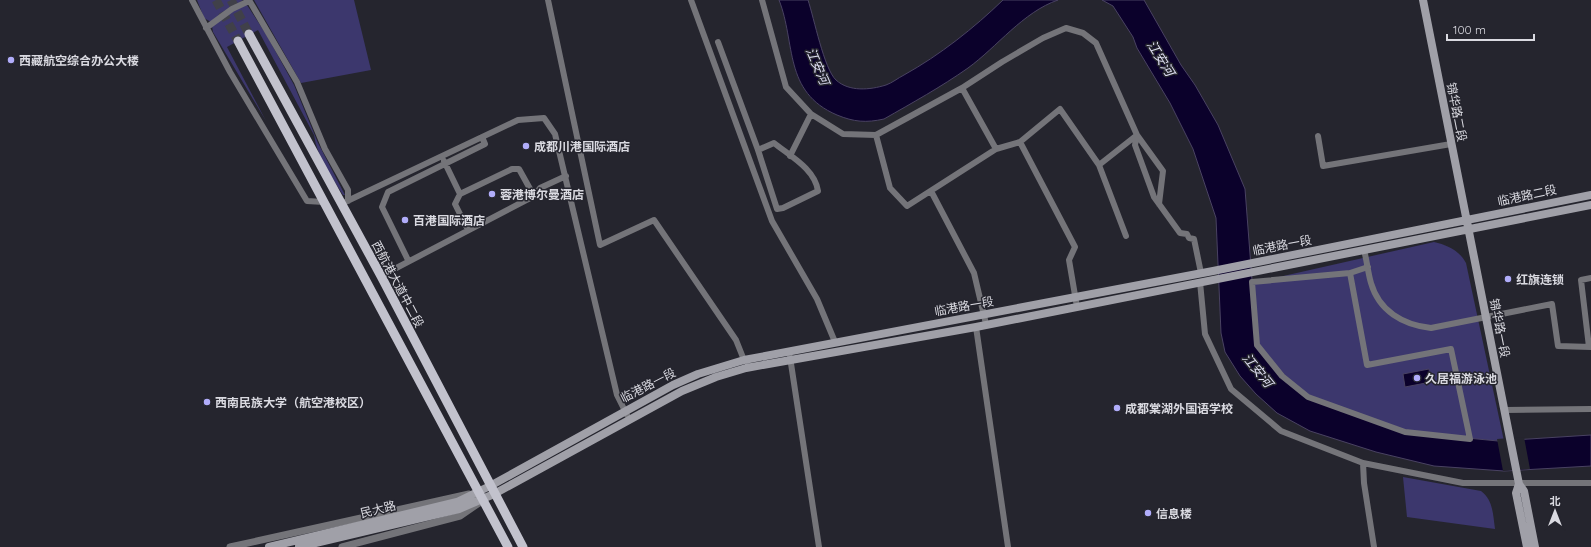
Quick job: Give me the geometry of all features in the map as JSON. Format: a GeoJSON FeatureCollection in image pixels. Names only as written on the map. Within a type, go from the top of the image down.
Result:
{"type":"FeatureCollection","features":[{"type":"Feature","properties":{"kind":"main road","name":"锦华路二段"},"geometry":{"type":"LineString","coordinates":[[1423,0],[1451,144],[1469,224]]}},
{"type":"Feature","properties":{"kind":"main road","name":"西航港大道中二段"},"geometry":{"type":"LineString","coordinates":[[250,34],[345,203],[381,276],[523,547]]}},
{"type":"Feature","properties":{"kind":"main road"},"geometry":{"type":"LineString","coordinates":[[238,41],[508,547]]}},
{"type":"Feature","properties":{"kind":"main road","name":"临港路二段"},"geometry":{"type":"LineString","coordinates":[[1469,224],[1591,195]]}},
{"type":"Feature","properties":{"kind":"main road","name":"临港路二段"},"geometry":{"type":"LineString","coordinates":[[1469,224],[1591,204]]}},
{"type":"Feature","properties":{"kind":"main road","name":"临港路一段"},"geometry":{"type":"LineString","coordinates":[[492,490],[682,391],[716,377],[746,368],[1077,307],[1256,272],[1364,250],[1469,224]]}},
{"type":"Feature","properties":{"kind":"main road","name":"临港路一段"},"geometry":{"type":"LineString","coordinates":[[492,490],[624,411],[692,377],[744,360],[1254,262],[1469,224]]}},
{"type":"Feature","properties":{"kind":"main road","name":"锦华路一段"},"geometry":{"type":"LineString","coordinates":[[1469,224],[1485,317],[1519,484]]}},
{"type":"Feature","properties":{"kind":"main road"},"geometry":{"type":"LineString","coordinates":[[1519,484],[1516,493],[1526,547]]}},
{"type":"Feature","properties":{"kind":"main road"},"geometry":{"type":"LineString","coordinates":[[1519,484],[1524,491],[1535,547]]}},
{"type":"Feature","properties":{"kind":"main road","name":"民大路"},"geometry":{"type":"LineString","coordinates":[[299,547],[459,510],[492,490]]}},
{"type":"Feature","properties":{"kind":"main road","name":"民大路"},"geometry":{"type":"LineString","coordinates":[[269,547],[482,496]]}},
{"type":"Feature","properties":{"kind":"street"},"geometry":{"type":"LineString","coordinates":[[192,0],[197,6],[206,28],[230,72],[307,201],[324,202]]}},
{"type":"Feature","properties":{"kind":"street"},"geometry":{"type":"LineString","coordinates":[[206,28],[232,9],[249,0],[297,82],[325,149],[348,190],[345,203]]}},
{"type":"Feature","properties":{"kind":"street"},"geometry":{"type":"LineString","coordinates":[[548,0],[600,245],[654,220],[736,340],[744,360]]}},
{"type":"Feature","properties":{"kind":"street"},"geometry":{"type":"LineString","coordinates":[[691,0],[772,221],[817,299],[835,342]]}},
{"type":"Feature","properties":{"kind":"street"},"geometry":{"type":"LineString","coordinates":[[762,0],[786,87],[811,114],[843,134],[876,135],[962,88],[1043,38],[1066,28],[1083,33],[1096,43],[1137,135],[1164,171],[1159,204]]}},
{"type":"Feature","properties":{"kind":"street"},"geometry":{"type":"LineString","coordinates":[[718,42],[758,150],[777,209],[783,208],[818,192],[817,183],[805,168],[774,143],[758,150]]}},
{"type":"Feature","properties":{"kind":"street"},"geometry":{"type":"LineString","coordinates":[[962,88],[996,148]]}},
{"type":"Feature","properties":{"kind":"street"},"geometry":{"type":"LineString","coordinates":[[876,135],[890,188],[907,206],[996,148],[1020,142],[1060,109],[1099,165],[1126,236]]}},
{"type":"Feature","properties":{"kind":"street"},"geometry":{"type":"LineString","coordinates":[[790,156],[811,114]]}},
{"type":"Feature","properties":{"kind":"street"},"geometry":{"type":"LineString","coordinates":[[345,203],[518,120],[544,118],[555,134],[617,396],[629,418]]}},
{"type":"Feature","properties":{"kind":"street"},"geometry":{"type":"LineString","coordinates":[[1099,165],[1137,135]]}},
{"type":"Feature","properties":{"kind":"street"},"geometry":{"type":"LineString","coordinates":[[1137,135],[1135,145],[1154,197],[1180,232],[1187,234],[1189,238],[1194,239],[1201,273]]}},
{"type":"Feature","properties":{"kind":"street"},"geometry":{"type":"LineString","coordinates":[[1318,136],[1323,166],[1451,144]]}},
{"type":"Feature","properties":{"kind":"street"},"geometry":{"type":"LineString","coordinates":[[408,260],[382,207],[388,192],[485,144],[482,137]]}},
{"type":"Feature","properties":{"kind":"street"},"geometry":{"type":"LineString","coordinates":[[1020,142],[1075,247],[1069,260],[1077,307]]}},
{"type":"Feature","properties":{"kind":"street"},"geometry":{"type":"LineString","coordinates":[[442,156],[460,194]]}},
{"type":"Feature","properties":{"kind":"street"},"geometry":{"type":"LineString","coordinates":[[468,230],[455,204],[460,194],[512,169],[519,169],[534,196]]}},
{"type":"Feature","properties":{"kind":"street"},"geometry":{"type":"LineString","coordinates":[[381,276],[408,260],[534,196],[540,188],[566,176]]}},
{"type":"Feature","properties":{"kind":"street"},"geometry":{"type":"LineString","coordinates":[[931,191],[974,273],[986,324]]}},
{"type":"Feature","properties":{"kind":"street"},"geometry":{"type":"LineString","coordinates":[[1364,250],[1371,283],[1379,303],[1400,321],[1415,326],[1431,328],[1552,304],[1558,346],[1590,347],[1581,280],[1591,278]]}},
{"type":"Feature","properties":{"kind":"street"},"geometry":{"type":"LineString","coordinates":[[1350,273],[1367,365],[1451,349],[1470,439],[1405,432],[1308,397],[1282,376],[1257,345],[1252,282],[1350,273],[1368,267]]}},
{"type":"Feature","properties":{"kind":"street"},"geometry":{"type":"LineString","coordinates":[[1200,282],[1205,334],[1231,389],[1281,432],[1363,463],[1463,483],[1591,483]]}},
{"type":"Feature","properties":{"kind":"street"},"geometry":{"type":"LineString","coordinates":[[976,326],[1008,547]]}},
{"type":"Feature","properties":{"kind":"street"},"geometry":{"type":"LineString","coordinates":[[789,351],[819,547]]}},
{"type":"Feature","properties":{"kind":"street"},"geometry":{"type":"LineString","coordinates":[[1505,410],[1591,409]]}},
{"type":"Feature","properties":{"kind":"street"},"geometry":{"type":"LineString","coordinates":[[1363,463],[1364,483],[1374,547]]}},
{"type":"Feature","properties":{"kind":"street"},"geometry":{"type":"LineString","coordinates":[[230,547],[482,496]]}},
{"type":"Feature","properties":{"kind":"street"},"geometry":{"type":"LineString","coordinates":[[342,547],[460,516],[482,496]]}},
{"type":"Feature","properties":{"kind":"shaded area"},"geometry":{"type":"Polygon","coordinates":[[[197,0],[243,0],[211,22],[204,18],[197,0]]]}},
{"type":"Feature","properties":{"kind":"shaded area"},"geometry":{"type":"Polygon","coordinates":[[[254,0],[354,0],[371,70],[301,83],[254,0]]]}},
{"type":"Feature","properties":{"kind":"shaded area"},"geometry":{"type":"Polygon","coordinates":[[[247,5],[266,34],[294,85],[318,143],[345,195],[343,195],[318,151],[314,135],[258,30],[227,47],[266,121],[213,32],[212,26],[232,11],[247,5]]]}},
{"type":"Feature","properties":{"kind":"shaded area"},"geometry":{"type":"Polygon","coordinates":[[[1434,242],[1456,251],[1466,263],[1504,441],[1468,439],[1405,432],[1308,397],[1282,376],[1257,345],[1252,283],[1434,242]]]}},
{"type":"Feature","properties":{"kind":"shaded area"},"geometry":{"type":"Polygon","coordinates":[[[1403,477],[1481,491],[1490,503],[1495,529],[1407,517],[1403,477]]]}},
{"type":"Feature","properties":{"kind":"water","name":"江安河"},"geometry":{"type":"Polygon","coordinates":[[[779,0],[808,0],[823,55],[832,74],[836,80],[847,87],[867,89],[893,82],[931,59],[980,21],[1003,0],[1058,0],[1033,13],[1022,21],[979,60],[947,82],[884,119],[866,121],[849,119],[837,115],[820,105],[808,93],[799,80],[794,65],[784,16],[779,0]]]}},
{"type":"Feature","properties":{"kind":"water","name":"江安河"},"geometry":{"type":"Polygon","coordinates":[[[1102,0],[1144,0],[1181,65],[1195,85],[1218,125],[1245,189],[1257,345],[1266,357],[1308,397],[1405,432],[1498,441],[1591,435],[1591,466],[1504,471],[1434,466],[1376,452],[1310,431],[1277,413],[1256,394],[1240,376],[1225,352],[1221,333],[1216,218],[1193,149],[1170,103],[1137,48],[1133,37],[1113,6],[1102,0]]]}},
{"type":"Feature","properties":{"kind":"water","name":"久居福游泳池"},"geometry":{"type":"Polygon","coordinates":[[[1429,369],[1431,382],[1405,387],[1403,374],[1429,369]]]}},
{"type":"Feature","properties":{"kind":"pier"},"geometry":{"type":"Polygon","coordinates":[[[1524,437],[1530,469],[1503,471],[1497,439],[1524,437]]]}},
{"type":"Feature","properties":{"kind":"tunnel"},"geometry":{"type":"LineString","coordinates":[[216,0],[238,41]]}},
{"type":"Feature","properties":{"kind":"tunnel"},"geometry":{"type":"LineString","coordinates":[[231,0],[249,34]]}},
{"type":"Feature","properties":{"kind":"place","name":"西藏航空综合办公大楼"},"geometry":{"type":"Point","coordinates":[11,60]}},
{"type":"Feature","properties":{"kind":"place","name":"成都川港国际酒店"},"geometry":{"type":"Point","coordinates":[526,146]}},
{"type":"Feature","properties":{"kind":"place","name":"蓉港博尔曼酒店"},"geometry":{"type":"Point","coordinates":[492,194]}},
{"type":"Feature","properties":{"kind":"place","name":"百港国际酒店"},"geometry":{"type":"Point","coordinates":[405,220]}},
{"type":"Feature","properties":{"kind":"place","name":"红旗连锁"},"geometry":{"type":"Point","coordinates":[1508,279]}},
{"type":"Feature","properties":{"kind":"place","name":"久居福游泳池"},"geometry":{"type":"Point","coordinates":[1417,378]}},
{"type":"Feature","properties":{"kind":"place","name":"西南民族大学（航空港校区）"},"geometry":{"type":"Point","coordinates":[207,402]}},
{"type":"Feature","properties":{"kind":"place","name":"成都棠湖外国语学校"},"geometry":{"type":"Point","coordinates":[1117,408]}},
{"type":"Feature","properties":{"kind":"place","name":"信息楼"},"geometry":{"type":"Point","coordinates":[1148,513]}}]}
